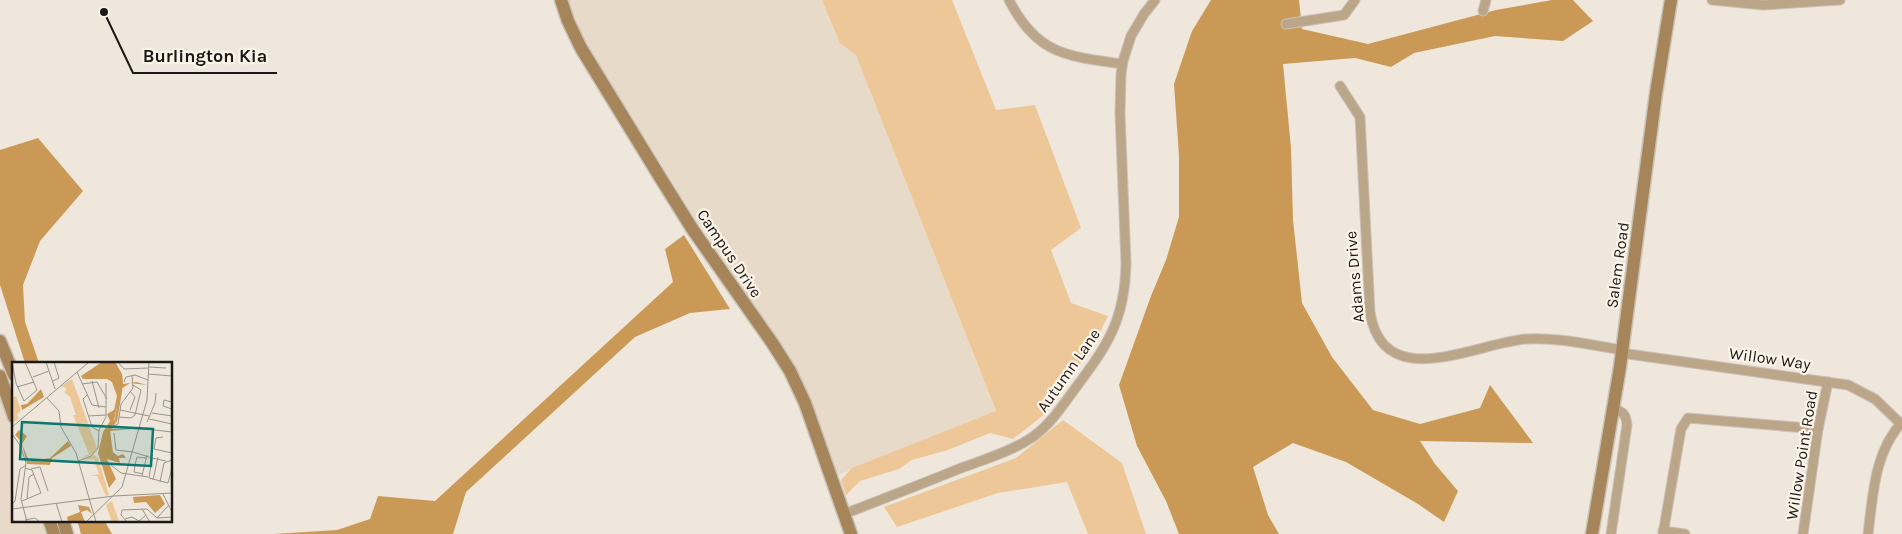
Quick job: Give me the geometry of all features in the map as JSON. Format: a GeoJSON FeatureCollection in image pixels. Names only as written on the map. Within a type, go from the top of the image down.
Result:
{"type":"FeatureCollection","features":[{"type":"Feature","properties":{"kind":"street","name":"Campus Drive"},"geometry":{"type":"LineString","coordinates":[[561,0],[568,21],[581,48],[663,182],[706,249],[790,371],[805,403],[851,534]]}},
{"type":"Feature","properties":{"kind":"street"},"geometry":{"type":"LineString","coordinates":[[1009,0],[1026,28],[1048,47],[1072,56],[1122,64]]}},
{"type":"Feature","properties":{"kind":"street","name":"Autumn Lane"},"geometry":{"type":"LineString","coordinates":[[844,514],[1029,440],[1060,412],[1104,348],[1118,318],[1125,280],[1120,114],[1122,64],[1131,36],[1155,0]]}},
{"type":"Feature","properties":{"kind":"street"},"geometry":{"type":"LineString","coordinates":[[1286,24],[1344,15],[1355,0]]}},
{"type":"Feature","properties":{"kind":"street"},"geometry":{"type":"LineString","coordinates":[[1483,11],[1486,0]]}},
{"type":"Feature","properties":{"kind":"street","name":"Salem Road"},"geometry":{"type":"LineString","coordinates":[[1592,534],[1622,351],[1658,76],[1671,0]]}},
{"type":"Feature","properties":{"kind":"street"},"geometry":{"type":"LineString","coordinates":[[1712,0],[1763,5],[1840,0]]}},
{"type":"Feature","properties":{"kind":"street","name":"Adams Drive"},"geometry":{"type":"LineString","coordinates":[[1340,86],[1360,117],[1370,312],[1378,338],[1398,354],[1415,360],[1442,358],[1502,342],[1527,339],[1553,340],[1622,351]]}},
{"type":"Feature","properties":{"kind":"street"},"geometry":{"type":"LineString","coordinates":[[0,342],[12,370]]}},
{"type":"Feature","properties":{"kind":"street","name":"Willow Way"},"geometry":{"type":"LineString","coordinates":[[1622,351],[1854,387],[1870,396],[1901,423]]}},
{"type":"Feature","properties":{"kind":"street"},"geometry":{"type":"LineString","coordinates":[[0,376],[12,411]]}},
{"type":"Feature","properties":{"kind":"street","name":"Willow Point Road"},"geometry":{"type":"LineString","coordinates":[[1803,534],[1818,429],[1828,382]]}},
{"type":"Feature","properties":{"kind":"street"},"geometry":{"type":"LineString","coordinates":[[1611,534],[1628,425],[1623,412],[1613,408]]}},
{"type":"Feature","properties":{"kind":"street"},"geometry":{"type":"LineString","coordinates":[[1685,534],[1663,532],[1682,429],[1688,418],[1818,429]]}},
{"type":"Feature","properties":{"kind":"street"},"geometry":{"type":"LineString","coordinates":[[1868,534],[1876,471],[1887,445],[1901,423]]}},
{"type":"Feature","properties":{"kind":"street"},"geometry":{"type":"LineString","coordinates":[[50,522],[54,534]]}},
{"type":"Feature","properties":{"kind":"shaded area"},"geometry":{"type":"Polygon","coordinates":[[[568,0],[835,0],[996,412],[838,475],[814,407],[790,357],[688,207],[589,47],[568,0]]]}},
{"type":"Feature","properties":{"kind":"shaded area"},"geometry":{"type":"Polygon","coordinates":[[[822,0],[952,0],[996,110],[1035,105],[1081,228],[1051,250],[1071,303],[1108,316],[1095,342],[1046,413],[1013,439],[990,433],[948,450],[912,460],[899,469],[860,481],[846,495],[841,480],[852,468],[996,411],[856,55],[840,43],[822,0]]]}},
{"type":"Feature","properties":{"kind":"shaded area"},"geometry":{"type":"Polygon","coordinates":[[[1211,0],[1299,0],[1302,29],[1368,44],[1496,10],[1552,0],[1573,0],[1593,21],[1563,41],[1495,36],[1414,53],[1391,67],[1355,58],[1283,64],[1291,148],[1293,220],[1302,303],[1332,357],[1373,410],[1420,424],[1480,408],[1490,385],[1533,443],[1420,441],[1435,464],[1458,491],[1444,522],[1418,504],[1346,462],[1293,443],[1253,467],[1268,515],[1279,534],[1179,534],[1166,501],[1137,446],[1119,385],[1166,260],[1179,217],[1179,156],[1174,84],[1192,31],[1211,0]]]}},
{"type":"Feature","properties":{"kind":"shaded area"},"geometry":{"type":"Polygon","coordinates":[[[38,138],[83,191],[40,241],[23,285],[25,322],[39,362],[25,362],[0,285],[0,150],[38,138]]]}},
{"type":"Feature","properties":{"kind":"shaded area"},"geometry":{"type":"Polygon","coordinates":[[[684,235],[730,309],[690,313],[635,337],[466,492],[453,534],[274,534],[337,530],[370,519],[378,496],[435,501],[673,282],[665,249],[684,235]]]}},
{"type":"Feature","properties":{"kind":"shaded area"},"geometry":{"type":"Polygon","coordinates":[[[0,376],[12,410],[12,522],[50,522],[54,534],[0,534],[0,376]]]}},
{"type":"Feature","properties":{"kind":"shaded area"},"geometry":{"type":"Polygon","coordinates":[[[1063,420],[1122,463],[1146,534],[1088,534],[1067,482],[998,493],[897,527],[884,507],[1016,458],[1063,420]]]}},
{"type":"Feature","properties":{"kind":"shaded area"},"geometry":{"type":"Polygon","coordinates":[[[78,522],[105,522],[112,534],[81,534],[78,522]]]}},
{"type":"Feature","properties":{"kind":"waterway"},"geometry":{"type":"LineString","coordinates":[[1274,0],[1270,63],[1275,265],[1284,434],[1326,437],[1351,443],[1372,459],[1379,472]]}},
{"type":"Feature","properties":{"kind":"place","name":"Burlington Kia"},"geometry":{"type":"Point","coordinates":[104,12]}}]}
